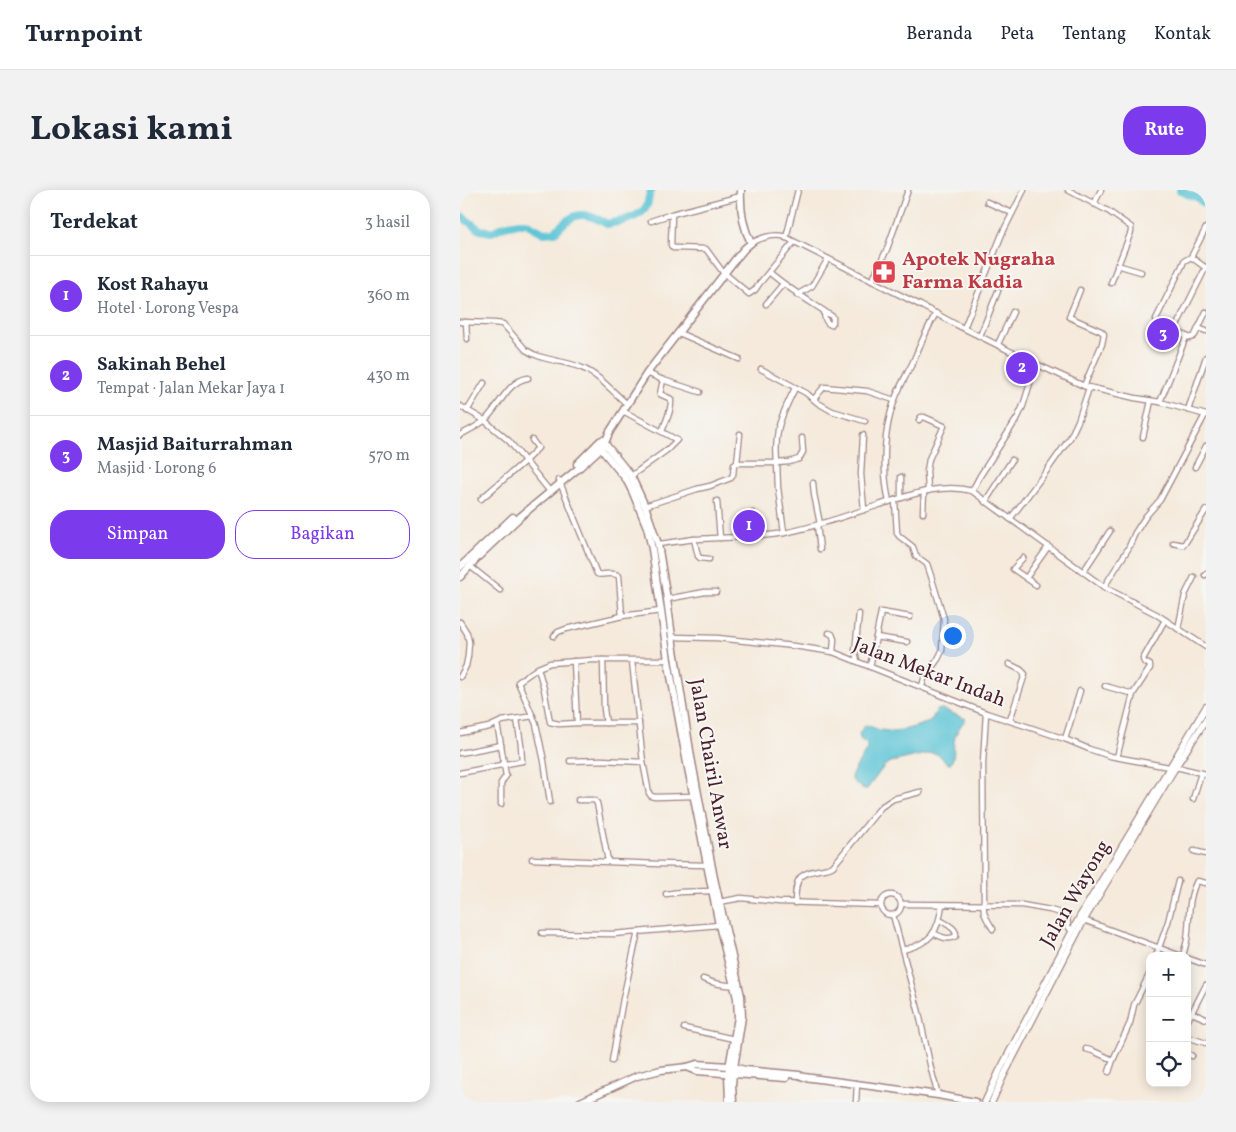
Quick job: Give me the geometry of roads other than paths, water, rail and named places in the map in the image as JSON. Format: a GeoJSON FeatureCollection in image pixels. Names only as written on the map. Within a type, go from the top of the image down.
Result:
{"type":"FeatureCollection","features":[{"type":"Feature","properties":{"kind":"main road"},"geometry":{"type":"LineString","coordinates":[[460,577],[521,516],[602,442],[647,373],[724,274],[751,243],[744,226],[741,193]]}},
{"type":"Feature","properties":{"kind":"main road","name":"Jalan Chairil Anwar"},"geometry":{"type":"LineString","coordinates":[[602,442],[631,476],[645,506],[658,544],[668,599],[676,686],[693,796],[706,864],[717,902],[719,925],[737,998],[738,1012],[729,1102]]}},
{"type":"Feature","properties":{"kind":"main road","name":"Jalan Chairil Anwar"},"geometry":{"type":"LineString","coordinates":[[602,442],[634,493],[647,527],[652,549],[668,660],[676,686],[691,757],[717,902],[741,996],[740,1032],[731,1070],[733,1102]]}},
{"type":"Feature","properties":{"kind":"main road"},"geometry":{"type":"LineString","coordinates":[[460,567],[520,511],[560,481]]}},
{"type":"Feature","properties":{"kind":"main road"},"geometry":{"type":"LineString","coordinates":[[580,1102],[637,1076],[661,1070],[687,1067],[697,1071],[731,1070],[793,1078],[804,1077],[938,1095],[975,1102]]}},
{"type":"Feature","properties":{"kind":"street"},"geometry":{"type":"LineString","coordinates":[[786,238],[798,190]]}},
{"type":"Feature","properties":{"kind":"street"},"geometry":{"type":"LineString","coordinates":[[872,281],[887,248],[908,190]]}},
{"type":"Feature","properties":{"kind":"street"},"geometry":{"type":"LineString","coordinates":[[964,328],[1002,234],[1024,190]]}},
{"type":"Feature","properties":{"kind":"street"},"geometry":{"type":"LineString","coordinates":[[1068,190],[1131,227],[1131,232],[1111,283]]}},
{"type":"Feature","properties":{"kind":"street"},"geometry":{"type":"LineString","coordinates":[[1094,204],[1101,190]]}},
{"type":"Feature","properties":{"kind":"street"},"geometry":{"type":"LineString","coordinates":[[651,221],[741,193]]}},
{"type":"Feature","properties":{"kind":"street"},"geometry":{"type":"LineString","coordinates":[[987,202],[1012,213]]}},
{"type":"Feature","properties":{"kind":"street"},"geometry":{"type":"LineString","coordinates":[[672,214],[670,239],[673,248],[706,248],[724,274],[749,294],[755,290],[794,242]]}},
{"type":"Feature","properties":{"kind":"street"},"geometry":{"type":"LineString","coordinates":[[1206,228],[1191,257],[1184,261],[1157,317],[1157,321],[1175,329],[1186,337],[1193,337],[1206,312]]}},
{"type":"Feature","properties":{"kind":"street"},"geometry":{"type":"LineString","coordinates":[[751,243],[772,235],[782,236],[1036,364],[1087,387],[1160,402],[1205,415],[1160,500],[1142,521],[1128,549],[1104,587]]}},
{"type":"Feature","properties":{"kind":"street"},"geometry":{"type":"LineString","coordinates":[[1175,329],[1206,267],[1191,257]]}},
{"type":"Feature","properties":{"kind":"street"},"geometry":{"type":"LineString","coordinates":[[797,295],[812,286],[828,259]]}},
{"type":"Feature","properties":{"kind":"street"},"geometry":{"type":"LineString","coordinates":[[1117,265],[1141,272]]}},
{"type":"Feature","properties":{"kind":"street"},"geometry":{"type":"LineString","coordinates":[[769,272],[797,295],[824,311]]}},
{"type":"Feature","properties":{"kind":"street"},"geometry":{"type":"LineString","coordinates":[[766,304],[783,284]]}},
{"type":"Feature","properties":{"kind":"street"},"geometry":{"type":"LineString","coordinates":[[1010,519],[1070,438],[1078,421],[1087,387],[1102,344],[1104,334],[1101,331],[1069,317],[1080,290]]}},
{"type":"Feature","properties":{"kind":"street"},"geometry":{"type":"LineString","coordinates":[[980,336],[998,291]]}},
{"type":"Feature","properties":{"kind":"street"},"geometry":{"type":"LineString","coordinates":[[998,344],[1013,312]]}},
{"type":"Feature","properties":{"kind":"street"},"geometry":{"type":"LineString","coordinates":[[889,502],[885,454],[890,415],[894,400],[925,332],[936,313]]}},
{"type":"Feature","properties":{"kind":"street"},"geometry":{"type":"LineString","coordinates":[[467,339],[463,322],[503,324],[526,350],[586,370],[609,387],[627,404]]}},
{"type":"Feature","properties":{"kind":"street"},"geometry":{"type":"LineString","coordinates":[[1198,328],[1206,331]]}},
{"type":"Feature","properties":{"kind":"street"},"geometry":{"type":"LineString","coordinates":[[679,333],[738,359]]}},
{"type":"Feature","properties":{"kind":"street"},"geometry":{"type":"LineString","coordinates":[[1160,402],[1186,337]]}},
{"type":"Feature","properties":{"kind":"street"},"geometry":{"type":"LineString","coordinates":[[1188,410],[1206,357]]}},
{"type":"Feature","properties":{"kind":"street"},"geometry":{"type":"LineString","coordinates":[[972,492],[980,476],[1018,417],[1036,364]]}},
{"type":"Feature","properties":{"kind":"street"},"geometry":{"type":"LineString","coordinates":[[761,369],[806,393],[832,411],[865,421]]}},
{"type":"Feature","properties":{"kind":"street"},"geometry":{"type":"LineString","coordinates":[[647,373],[700,392]]}},
{"type":"Feature","properties":{"kind":"street"},"geometry":{"type":"LineString","coordinates":[[460,435],[484,420],[509,390],[520,380],[528,378]]}},
{"type":"Feature","properties":{"kind":"street"},"geometry":{"type":"LineString","coordinates":[[662,431],[669,414],[671,401],[670,398],[660,394],[663,380]]}},
{"type":"Feature","properties":{"kind":"street"},"geometry":{"type":"LineString","coordinates":[[467,411],[484,382]]}},
{"type":"Feature","properties":{"kind":"street"},"geometry":{"type":"LineString","coordinates":[[814,399],[824,387],[828,386],[846,390],[867,391],[894,400]]}},
{"type":"Feature","properties":{"kind":"street"},"geometry":{"type":"LineString","coordinates":[[784,533],[778,488],[776,450],[778,429],[795,388]]}},
{"type":"Feature","properties":{"kind":"street"},"geometry":{"type":"LineString","coordinates":[[1144,437],[1151,401]]}},
{"type":"Feature","properties":{"kind":"street"},"geometry":{"type":"LineString","coordinates":[[460,406],[484,420],[508,441],[548,489]]}},
{"type":"Feature","properties":{"kind":"street"},"geometry":{"type":"LineString","coordinates":[[623,411],[677,439],[667,450],[631,476]]}},
{"type":"Feature","properties":{"kind":"street"},"geometry":{"type":"LineString","coordinates":[[919,420],[921,417],[924,417],[944,426],[929,459],[923,513]]}},
{"type":"Feature","properties":{"kind":"street"},"geometry":{"type":"LineString","coordinates":[[645,506],[732,478],[734,465],[737,463],[740,434]]}},
{"type":"Feature","properties":{"kind":"street"},"geometry":{"type":"LineString","coordinates":[[863,435],[861,474],[864,510]]}},
{"type":"Feature","properties":{"kind":"street"},"geometry":{"type":"LineString","coordinates":[[737,463],[789,462],[799,459],[803,452],[802,438]]}},
{"type":"Feature","properties":{"kind":"street"},"geometry":{"type":"LineString","coordinates":[[481,499],[526,461],[538,448],[532,440]]}},
{"type":"Feature","properties":{"kind":"street"},"geometry":{"type":"LineString","coordinates":[[1195,467],[1206,446]]}},
{"type":"Feature","properties":{"kind":"street"},"geometry":{"type":"LineString","coordinates":[[985,502],[1012,460]]}},
{"type":"Feature","properties":{"kind":"street"},"geometry":{"type":"LineString","coordinates":[[901,477],[901,498]]}},
{"type":"Feature","properties":{"kind":"street"},"geometry":{"type":"LineString","coordinates":[[560,481],[597,574],[617,574],[619,576],[622,616]]}},
{"type":"Feature","properties":{"kind":"street"},"geometry":{"type":"LineString","coordinates":[[813,483],[820,549]]}},
{"type":"Feature","properties":{"kind":"street"},"geometry":{"type":"LineString","coordinates":[[658,544],[694,539],[784,533],[926,491],[953,488],[972,492],[1104,587],[1156,614],[1206,648]]}},
{"type":"Feature","properties":{"kind":"street"},"geometry":{"type":"LineString","coordinates":[[895,500],[897,533],[913,547],[916,556],[927,564],[944,620],[942,648],[922,686]]}},
{"type":"Feature","properties":{"kind":"street"},"geometry":{"type":"LineString","coordinates":[[718,501],[720,538]]}},
{"type":"Feature","properties":{"kind":"street"},"geometry":{"type":"LineString","coordinates":[[1173,543],[1182,545],[1185,543],[1206,510]]}},
{"type":"Feature","properties":{"kind":"street"},"geometry":{"type":"LineString","coordinates":[[752,513],[755,535]]}},
{"type":"Feature","properties":{"kind":"street"},"geometry":{"type":"LineString","coordinates":[[1083,572],[1110,531]]}},
{"type":"Feature","properties":{"kind":"street"},"geometry":{"type":"LineString","coordinates":[[694,539],[698,556],[710,559]]}},
{"type":"Feature","properties":{"kind":"street"},"geometry":{"type":"LineString","coordinates":[[1026,578],[1048,547]]}},
{"type":"Feature","properties":{"kind":"street"},"geometry":{"type":"LineString","coordinates":[[1023,558],[1013,569],[1036,585]]}},
{"type":"Feature","properties":{"kind":"street"},"geometry":{"type":"LineString","coordinates":[[470,566],[500,590]]}},
{"type":"Feature","properties":{"kind":"street"},"geometry":{"type":"LineString","coordinates":[[1178,629],[1185,595],[1194,577]]}},
{"type":"Feature","properties":{"kind":"street"},"geometry":{"type":"LineString","coordinates":[[668,599],[704,592],[716,592]]}},
{"type":"Feature","properties":{"kind":"street"},"geometry":{"type":"LineString","coordinates":[[554,636],[566,629],[622,616],[661,610]]}},
{"type":"Feature","properties":{"kind":"street"},"geometry":{"type":"LineString","coordinates":[[870,667],[881,612],[910,617]]}},
{"type":"Feature","properties":{"kind":"street"},"geometry":{"type":"LineString","coordinates":[[856,661],[855,651],[859,614]]}},
{"type":"Feature","properties":{"kind":"street"},"geometry":{"type":"LineString","coordinates":[[1117,757],[1133,694],[1150,668],[1150,665],[1143,660],[1165,620]]}},
{"type":"Feature","properties":{"kind":"street"},"geometry":{"type":"LineString","coordinates":[[460,622],[467,633],[469,642],[466,666],[460,677]]}},
{"type":"Feature","properties":{"kind":"street"},"geometry":{"type":"LineString","coordinates":[[829,633],[834,636],[833,652]]}},
{"type":"Feature","properties":{"kind":"street"},"geometry":{"type":"LineString","coordinates":[[876,636],[907,642]]}},
{"type":"Feature","properties":{"kind":"street","name":"Jalan Mekar Indah"},"geometry":{"type":"LineString","coordinates":[[672,637],[717,638],[833,652],[986,713],[1065,739],[1089,749],[1117,757],[1203,774]]}},
{"type":"Feature","properties":{"kind":"street"},"geometry":{"type":"LineString","coordinates":[[550,802],[536,724],[518,682],[538,668],[550,663],[603,660],[668,660]]}},
{"type":"Feature","properties":{"kind":"street"},"geometry":{"type":"LineString","coordinates":[[603,660],[606,723]]}},
{"type":"Feature","properties":{"kind":"street"},"geometry":{"type":"LineString","coordinates":[[574,661],[577,723]]}},
{"type":"Feature","properties":{"kind":"street"},"geometry":{"type":"LineString","coordinates":[[632,661],[643,762],[649,792],[655,798],[693,796]]}},
{"type":"Feature","properties":{"kind":"street"},"geometry":{"type":"LineString","coordinates":[[1009,664],[1025,674],[1010,720]]}},
{"type":"Feature","properties":{"kind":"street"},"geometry":{"type":"LineString","coordinates":[[538,668],[550,722],[559,724],[638,723]]}},
{"type":"Feature","properties":{"kind":"street"},"geometry":{"type":"LineString","coordinates":[[1105,686],[1133,694]]}},
{"type":"Feature","properties":{"kind":"street"},"geometry":{"type":"LineString","coordinates":[[1065,739],[1080,691]]}},
{"type":"Feature","properties":{"kind":"street","name":"Jalan Wayong"},"geometry":{"type":"LineString","coordinates":[[985,1102],[1002,1064],[1072,932],[1206,707]]}},
{"type":"Feature","properties":{"kind":"street"},"geometry":{"type":"LineString","coordinates":[[986,713],[982,763],[982,909],[993,929]]}},
{"type":"Feature","properties":{"kind":"street"},"geometry":{"type":"LineString","coordinates":[[460,733],[490,728],[502,721],[533,716]]}},
{"type":"Feature","properties":{"kind":"street"},"geometry":{"type":"LineString","coordinates":[[460,773],[505,763],[521,762],[523,760],[517,719]]}},
{"type":"Feature","properties":{"kind":"street","name":"Jalan Wayong"},"geometry":{"type":"LineString","coordinates":[[1172,767],[1206,720]]}},
{"type":"Feature","properties":{"kind":"street"},"geometry":{"type":"LineString","coordinates":[[497,724],[506,776],[500,786],[501,804]]}},
{"type":"Feature","properties":{"kind":"street"},"geometry":{"type":"LineString","coordinates":[[460,753],[501,745]]}},
{"type":"Feature","properties":{"kind":"street"},"geometry":{"type":"LineString","coordinates":[[570,761],[643,762]]}},
{"type":"Feature","properties":{"kind":"street"},"geometry":{"type":"LineString","coordinates":[[1193,799],[1203,774]]}},
{"type":"Feature","properties":{"kind":"street"},"geometry":{"type":"LineString","coordinates":[[795,903],[798,880],[812,871],[833,866],[887,802],[920,792]]}},
{"type":"Feature","properties":{"kind":"street"},"geometry":{"type":"LineString","coordinates":[[578,800],[594,800],[596,803],[608,861]]}},
{"type":"Feature","properties":{"kind":"street"},"geometry":{"type":"LineString","coordinates":[[1194,851],[1206,854]]}},
{"type":"Feature","properties":{"kind":"street"},"geometry":{"type":"LineString","coordinates":[[532,859],[706,864]]}},
{"type":"Feature","properties":{"kind":"street"},"geometry":{"type":"LineString","coordinates":[[1157,952],[1168,922],[1178,880]]}},
{"type":"Feature","properties":{"kind":"street"},"geometry":{"type":"LineString","coordinates":[[1183,952],[1187,941],[1190,905],[1194,889],[1197,881],[1206,882]]}},
{"type":"Feature","properties":{"kind":"street"},"geometry":{"type":"LineString","coordinates":[[666,894],[712,890]]}},
{"type":"Feature","properties":{"kind":"street"},"geometry":{"type":"LineString","coordinates":[[891,895],[900,899],[902,904],[899,911],[893,915],[886,914],[881,905],[884,898],[891,895]]}},
{"type":"Feature","properties":{"kind":"street"},"geometry":{"type":"LineString","coordinates":[[717,902],[741,898],[795,903],[881,905]]}},
{"type":"Feature","properties":{"kind":"street"},"geometry":{"type":"LineString","coordinates":[[902,904],[1022,905],[1067,915],[1068,926],[1072,932]]}},
{"type":"Feature","properties":{"kind":"street"},"geometry":{"type":"LineString","coordinates":[[903,950],[922,944],[929,938],[940,920],[942,905]]}},
{"type":"Feature","properties":{"kind":"street"},"geometry":{"type":"LineString","coordinates":[[893,915],[938,1095]]}},
{"type":"Feature","properties":{"kind":"street"},"geometry":{"type":"LineString","coordinates":[[1081,919],[1170,952]]}},
{"type":"Feature","properties":{"kind":"street","name":"Jalan Wayong"},"geometry":{"type":"LineString","coordinates":[[992,1102],[1002,1076],[1081,919]]}},
{"type":"Feature","properties":{"kind":"street"},"geometry":{"type":"LineString","coordinates":[[933,933],[949,939],[956,936],[955,930],[940,920]]}},
{"type":"Feature","properties":{"kind":"street"},"geometry":{"type":"LineString","coordinates":[[542,933],[594,934],[719,925]]}},
{"type":"Feature","properties":{"kind":"street"},"geometry":{"type":"LineString","coordinates":[[612,1061],[638,932]]}},
{"type":"Feature","properties":{"kind":"street"},"geometry":{"type":"LineString","coordinates":[[1191,960],[1206,965]]}},
{"type":"Feature","properties":{"kind":"street"},"geometry":{"type":"LineString","coordinates":[[703,979],[718,985],[734,985]]}},
{"type":"Feature","properties":{"kind":"street"},"geometry":{"type":"LineString","coordinates":[[1109,1072],[1112,1060],[1128,1029],[1134,1005],[1146,981]]}},
{"type":"Feature","properties":{"kind":"street"},"geometry":{"type":"LineString","coordinates":[[1206,984],[1192,1013],[1206,1020]]}},
{"type":"Feature","properties":{"kind":"street"},"geometry":{"type":"LineString","coordinates":[[684,1028],[734,1039]]}},
{"type":"Feature","properties":{"kind":"street"},"geometry":{"type":"LineString","coordinates":[[1191,1038],[1206,1043]]}},
{"type":"Feature","properties":{"kind":"street"},"geometry":{"type":"LineString","coordinates":[[1086,1049],[1112,1060]]}},
{"type":"Feature","properties":{"kind":"street"},"geometry":{"type":"LineString","coordinates":[[856,1102],[858,1084]]}},
{"type":"Feature","properties":{"kind":"water"},"geometry":{"type":"Polygon","coordinates":[[[942,709],[966,719],[955,736],[951,763],[948,764],[938,754],[930,753],[885,765],[867,789],[862,789],[852,780],[851,776],[867,749],[867,744],[860,739],[859,734],[864,726],[867,725],[884,731],[899,731],[930,722],[937,710],[942,709]]]}},
{"type":"Feature","properties":{"kind":"waterway"},"geometry":{"type":"LineString","coordinates":[[460,215],[480,230],[492,232],[504,226],[526,223],[544,233],[555,232],[567,220],[579,215],[585,215],[607,224],[624,221],[644,209],[652,190]]}},
{"type":"Feature","properties":{"kind":"waterway"},"geometry":{"type":"LineString","coordinates":[[1180,190],[1197,197],[1206,204]]}},
{"type":"Feature","properties":{"kind":"place","name":"Apotek Nugraha Farma Kadia"},"geometry":{"type":"Point","coordinates":[884,272]}},
{"type":"Feature","properties":{"kind":"place","name":"Masjid Baiturrahman"},"geometry":{"type":"Point","coordinates":[1163,334]}},
{"type":"Feature","properties":{"kind":"place","name":"Sakinah Behel"},"geometry":{"type":"Point","coordinates":[1022,368]}},
{"type":"Feature","properties":{"kind":"place","name":"Kost Rahayu"},"geometry":{"type":"Point","coordinates":[749,526]}}]}
